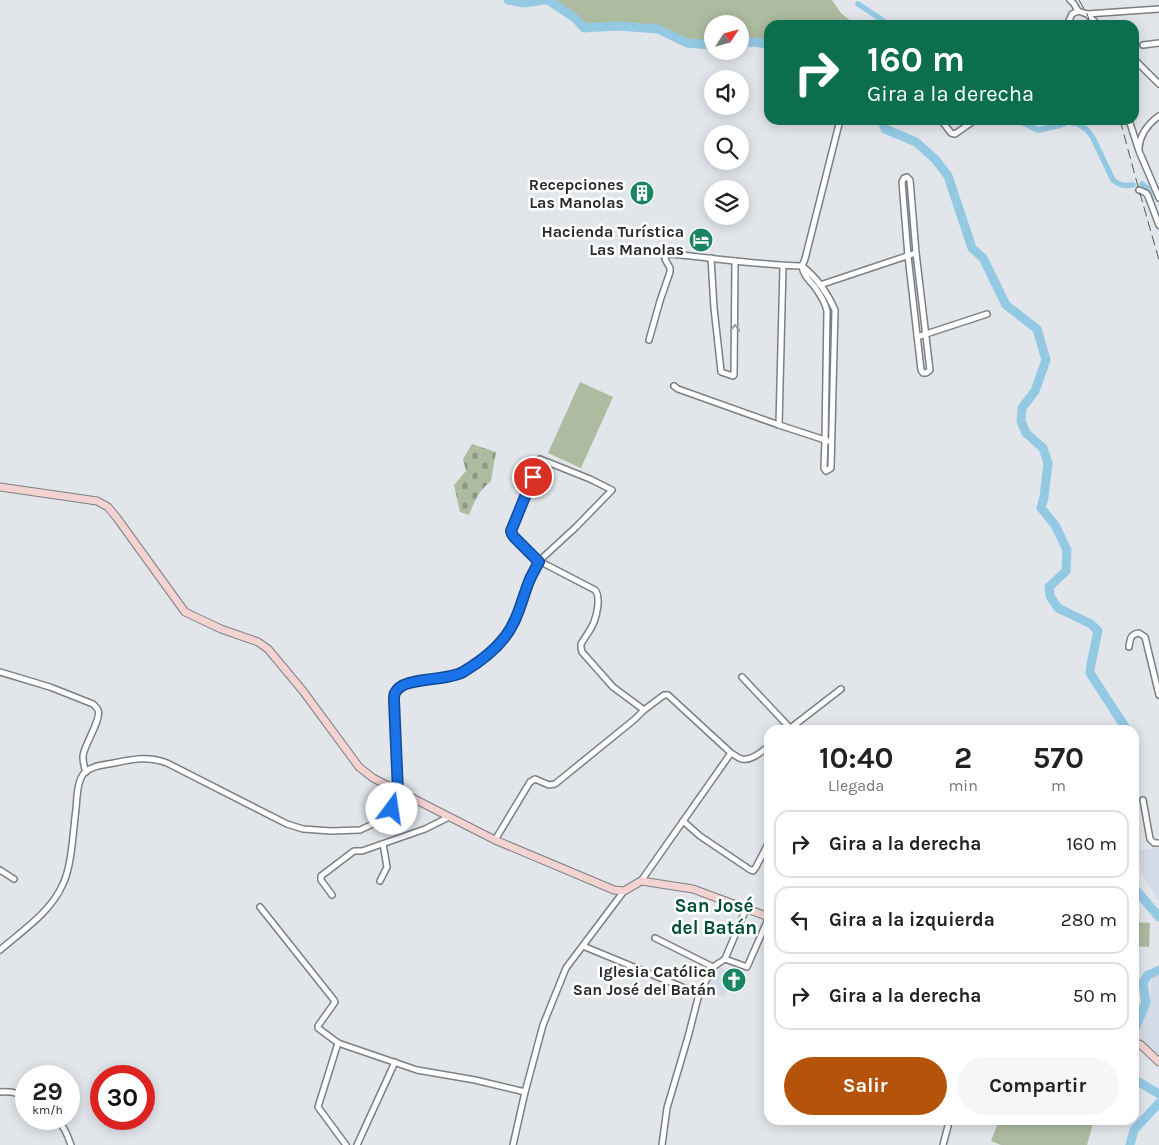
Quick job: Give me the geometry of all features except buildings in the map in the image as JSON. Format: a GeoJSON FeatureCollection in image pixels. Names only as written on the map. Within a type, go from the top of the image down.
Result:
{"type":"FeatureCollection","features":[{"type":"Feature","properties":{"kind":"street"},"geometry":{"type":"LineString","coordinates":[[1070,0],[1078,11],[1087,14],[1159,9]]}},
{"type":"Feature","properties":{"kind":"street"},"geometry":{"type":"LineString","coordinates":[[1069,20],[1072,14],[1078,11]]}},
{"type":"Feature","properties":{"kind":"street"},"geometry":{"type":"LineString","coordinates":[[1087,14],[1093,20]]}},
{"type":"Feature","properties":{"kind":"street"},"geometry":{"type":"LineString","coordinates":[[1143,46],[1159,43]]}},
{"type":"Feature","properties":{"kind":"street"},"geometry":{"type":"LineString","coordinates":[[1139,64],[1159,84]]}},
{"type":"Feature","properties":{"kind":"street"},"geometry":{"type":"LineString","coordinates":[[1139,151],[1140,139],[1151,122],[1159,116]]}},
{"type":"Feature","properties":{"kind":"street"},"geometry":{"type":"LineString","coordinates":[[649,340],[670,272],[665,259],[666,255],[802,266],[820,285],[832,302],[835,310],[828,441],[824,468],[826,471],[831,468],[828,441],[826,304],[803,272],[802,266],[839,125]]}},
{"type":"Feature","properties":{"kind":"street"},"geometry":{"type":"LineString","coordinates":[[945,125],[953,134],[957,134],[969,125]]}},
{"type":"Feature","properties":{"kind":"street"},"geometry":{"type":"LineString","coordinates":[[1131,125],[1139,151],[1159,198]]}},
{"type":"Feature","properties":{"kind":"street"},"geometry":{"type":"LineString","coordinates":[[904,178],[910,180],[916,253],[930,370],[926,373],[923,373],[921,370],[917,337],[908,256],[902,182],[904,178]]}},
{"type":"Feature","properties":{"kind":"street"},"geometry":{"type":"LineString","coordinates":[[1138,190],[1148,196],[1159,225]]}},
{"type":"Feature","properties":{"kind":"street"},"geometry":{"type":"LineString","coordinates":[[820,285],[916,253]]}},
{"type":"Feature","properties":{"kind":"street"},"geometry":{"type":"LineString","coordinates":[[711,258],[720,371],[733,376],[736,261]]}},
{"type":"Feature","properties":{"kind":"street"},"geometry":{"type":"LineString","coordinates":[[779,425],[784,266]]}},
{"type":"Feature","properties":{"kind":"street"},"geometry":{"type":"LineString","coordinates":[[917,337],[987,314]]}},
{"type":"Feature","properties":{"kind":"street"},"geometry":{"type":"LineString","coordinates":[[674,386],[828,441]]}},
{"type":"Feature","properties":{"kind":"street"},"geometry":{"type":"LineString","coordinates":[[85,768],[145,758],[156,759],[287,824],[303,829],[331,831],[360,830],[375,823],[392,809],[398,792],[395,692],[402,685],[411,682],[454,677],[491,652],[514,623],[530,578],[539,562],[612,490],[540,459],[511,531],[512,534],[539,562],[598,593],[598,605],[594,622],[581,644],[582,652],[613,687],[644,710]]}},
{"type":"Feature","properties":{"kind":"street"},"geometry":{"type":"LineString","coordinates":[[0,487],[97,501],[108,507],[118,518],[185,612],[221,629],[258,642],[268,649],[303,691],[358,767],[398,792],[495,840],[614,890],[624,891]]}},
{"type":"Feature","properties":{"kind":"street"},"geometry":{"type":"LineString","coordinates":[[1129,647],[1132,635],[1139,633],[1145,637],[1159,695]]}},
{"type":"Feature","properties":{"kind":"street"},"geometry":{"type":"LineString","coordinates":[[0,672],[92,704],[98,710],[98,717],[83,754],[85,768],[78,792],[68,871],[63,885],[52,903],[0,950]]}},
{"type":"Feature","properties":{"kind":"street"},"geometry":{"type":"LineString","coordinates":[[742,677],[785,725]]}},
{"type":"Feature","properties":{"kind":"street"},"geometry":{"type":"LineString","coordinates":[[794,725],[841,689]]}},
{"type":"Feature","properties":{"kind":"street"},"geometry":{"type":"LineString","coordinates":[[495,840],[530,782],[535,779],[549,785],[555,784],[664,695],[668,695],[740,759],[744,760],[757,756],[764,750]]}},
{"type":"Feature","properties":{"kind":"street"},"geometry":{"type":"LineString","coordinates":[[513,1145],[543,1024],[566,968],[624,891],[641,881],[732,753]]}},
{"type":"Feature","properties":{"kind":"street"},"geometry":{"type":"LineString","coordinates":[[1143,800],[1150,839],[1154,843],[1159,843]]}},
{"type":"Feature","properties":{"kind":"street"},"geometry":{"type":"LineString","coordinates":[[332,895],[321,880],[321,876],[354,851],[362,851],[383,844],[425,829],[450,817]]}},
{"type":"Feature","properties":{"kind":"street"},"geometry":{"type":"LineString","coordinates":[[683,821],[700,836],[749,869],[753,870],[756,867],[764,852]]}},
{"type":"Feature","properties":{"kind":"street"},"geometry":{"type":"LineString","coordinates":[[380,881],[387,866],[383,844]]}},
{"type":"Feature","properties":{"kind":"street"},"geometry":{"type":"LineString","coordinates":[[0,870],[14,879]]}},
{"type":"Feature","properties":{"kind":"street"},"geometry":{"type":"LineString","coordinates":[[641,881],[693,889],[764,915]]}},
{"type":"Feature","properties":{"kind":"street"},"geometry":{"type":"LineString","coordinates":[[260,907],[334,1000],[318,1026],[319,1029],[338,1043],[417,1070],[475,1080],[525,1092]]}},
{"type":"Feature","properties":{"kind":"street"},"geometry":{"type":"LineString","coordinates":[[662,1145],[667,1108],[699,994],[712,967],[725,959],[746,909]]}},
{"type":"Feature","properties":{"kind":"street"},"geometry":{"type":"LineString","coordinates":[[725,959],[747,967],[764,928]]}},
{"type":"Feature","properties":{"kind":"street"},"geometry":{"type":"LineString","coordinates":[[655,938],[712,967]]}},
{"type":"Feature","properties":{"kind":"street"},"geometry":{"type":"LineString","coordinates":[[583,946],[699,994]]}},
{"type":"Feature","properties":{"kind":"street"},"geometry":{"type":"LineString","coordinates":[[338,1043],[318,1107],[346,1145]]}},
{"type":"Feature","properties":{"kind":"street"},"geometry":{"type":"LineString","coordinates":[[1139,1046],[1159,1062]]}},
{"type":"Feature","properties":{"kind":"street"},"geometry":{"type":"LineString","coordinates":[[357,1145],[395,1062]]}},
{"type":"Feature","properties":{"kind":"street"},"geometry":{"type":"LineString","coordinates":[[0,1092],[15,1092]]}},
{"type":"Feature","properties":{"kind":"street"},"geometry":{"type":"LineString","coordinates":[[943,1145],[948,1125]]}},
{"type":"Feature","properties":{"kind":"street"},"geometry":{"type":"LineString","coordinates":[[65,1130],[71,1145]]}},
{"type":"Feature","properties":{"kind":"shaded area"},"geometry":{"type":"Polygon","coordinates":[[[1159,848],[1159,901],[1142,875],[1139,851],[1159,848]]]}},
{"type":"Feature","properties":{"kind":"shaded area"},"geometry":{"type":"Polygon","coordinates":[[[716,966],[733,972],[724,997],[703,990],[716,966]]]}},
{"type":"Feature","properties":{"kind":"shaded area"},"geometry":{"type":"Polygon","coordinates":[[[1159,972],[1159,1058],[1139,1040],[1149,1003],[1152,977],[1159,972]]]}},
{"type":"Feature","properties":{"kind":"green space"},"geometry":{"type":"Polygon","coordinates":[[[553,0],[832,0],[841,13],[850,20],[764,20],[764,41],[749,40],[749,15],[704,15],[704,41],[688,40],[664,29],[648,26],[612,23],[585,26],[576,16],[553,0]]]}},
{"type":"Feature","properties":{"kind":"green space"},"geometry":{"type":"Polygon","coordinates":[[[580,382],[613,397],[581,468],[548,453],[580,382]]]}},
{"type":"Feature","properties":{"kind":"green space"},"geometry":{"type":"Polygon","coordinates":[[[472,444],[496,452],[491,481],[477,497],[469,515],[460,512],[454,485],[466,471],[463,459],[472,444]]]}},
{"type":"Feature","properties":{"kind":"green space"},"geometry":{"type":"Polygon","coordinates":[[[1139,922],[1150,923],[1149,947],[1139,946],[1139,922]]]}},
{"type":"Feature","properties":{"kind":"green space"},"geometry":{"type":"Polygon","coordinates":[[[997,1125],[1093,1125],[1087,1145],[1001,1145],[991,1141],[997,1125]]]}},
{"type":"Feature","properties":{"kind":"waterway"},"geometry":{"type":"LineString","coordinates":[[508,0],[523,3],[545,0]]}},
{"type":"Feature","properties":{"kind":"waterway"},"geometry":{"type":"LineString","coordinates":[[548,0],[575,18],[584,28],[618,26],[658,29],[687,43],[704,44]]}},
{"type":"Feature","properties":{"kind":"waterway"},"geometry":{"type":"LineString","coordinates":[[858,4],[882,20]]}},
{"type":"Feature","properties":{"kind":"waterway"},"geometry":{"type":"LineString","coordinates":[[749,42],[764,43]]}},
{"type":"Feature","properties":{"kind":"waterway"},"geometry":{"type":"LineString","coordinates":[[884,125],[885,129],[916,142],[935,159],[948,176],[972,248],[983,258],[1006,305],[1037,329],[1046,360],[1035,391],[1022,408],[1021,421],[1026,433],[1043,448],[1048,463],[1041,508],[1055,525],[1067,550],[1066,571],[1049,587],[1050,596],[1058,608],[1091,624],[1098,631],[1090,673],[1124,725]]}},
{"type":"Feature","properties":{"kind":"waterway"},"geometry":{"type":"LineString","coordinates":[[1028,125],[1038,130],[1060,125]]}},
{"type":"Feature","properties":{"kind":"waterway"},"geometry":{"type":"LineString","coordinates":[[1080,125],[1093,138],[1113,180],[1123,185],[1133,185]]}},
{"type":"Feature","properties":{"kind":"waterway"},"geometry":{"type":"LineString","coordinates":[[1142,184],[1147,188],[1151,198]]}},
{"type":"Feature","properties":{"kind":"waterway"},"geometry":{"type":"LineString","coordinates":[[1139,894],[1159,917]]}},
{"type":"Feature","properties":{"kind":"waterway"},"geometry":{"type":"LineString","coordinates":[[1139,1020],[1146,1002],[1143,983],[1148,975],[1159,970]]}},
{"type":"Feature","properties":{"kind":"waterway"},"geometry":{"type":"LineString","coordinates":[[1139,1082],[1159,1094]]}},
{"type":"Feature","properties":{"kind":"waterway"},"geometry":{"type":"LineString","coordinates":[[1139,1125],[1159,1103]]}},
{"type":"Feature","properties":{"kind":"waterway"},"geometry":{"type":"LineString","coordinates":[[1130,1145],[1134,1130],[1139,1125]]}},
{"type":"Feature","properties":{"kind":"railway"},"geometry":{"type":"LineString","coordinates":[[1079,0],[1089,20]]}},
{"type":"Feature","properties":{"kind":"railway"},"geometry":{"type":"LineString","coordinates":[[1121,125],[1159,260]]}},
{"type":"Feature","properties":{"kind":"place","name":"Recepciones Las Manolas"},"geometry":{"type":"Point","coordinates":[642,193]}},
{"type":"Feature","properties":{"kind":"place","name":"Hacienda Turística Las Manolas"},"geometry":{"type":"Point","coordinates":[701,240]}},
{"type":"Feature","properties":{"kind":"place","name":"Iglesia Católica San José del Batán"},"geometry":{"type":"Point","coordinates":[734,980]}},
{"type":"Feature","properties":{"kind":"district","name":"San José del Batán"},"geometry":{"type":"Point","coordinates":[714,917]}},
{"type":"Feature","properties":{"kind":"route"},"geometry":{"type":"LineString","coordinates":[[392,809],[398,792],[395,692],[402,685],[411,682],[454,677],[461,673],[491,652],[514,623],[530,578],[539,562],[514,537],[511,531],[533,477]]}}]}
